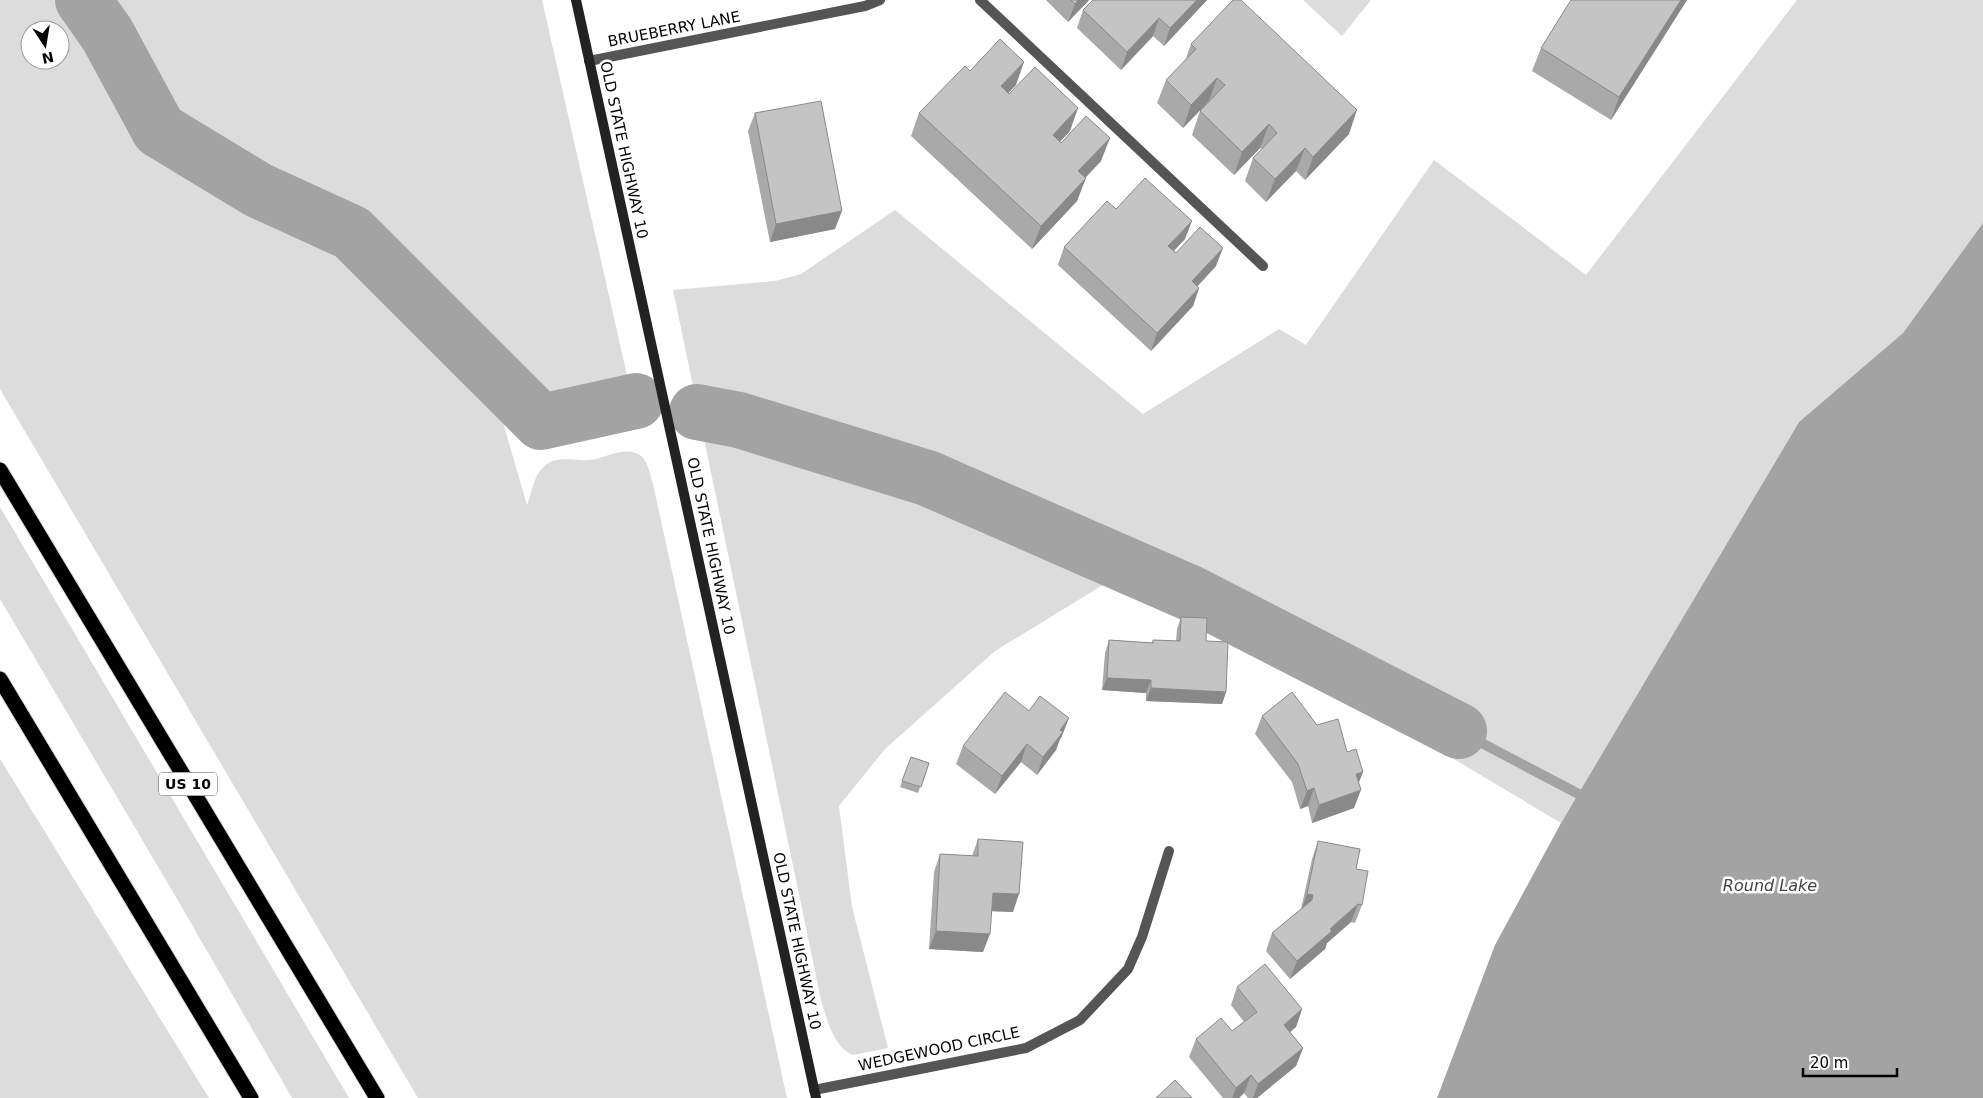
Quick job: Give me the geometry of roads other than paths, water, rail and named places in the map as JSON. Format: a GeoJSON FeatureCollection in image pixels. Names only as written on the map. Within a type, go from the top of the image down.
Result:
{"type":"FeatureCollection","features":[{"type":"Feature","properties":{"kind":"highway","name":"US 10"},"geometry":{"type":"LineString","coordinates":[[0,470],[377,1098]]}},
{"type":"Feature","properties":{"kind":"highway"},"geometry":{"type":"LineString","coordinates":[[0,678],[251,1098]]}},
{"type":"Feature","properties":{"kind":"street","name":"OLD STATE HIGHWAY 10"},"geometry":{"type":"LineString","coordinates":[[576,0],[815,1094]]}},
{"type":"Feature","properties":{"kind":"street","name":"BRUEBERRY LANE"},"geometry":{"type":"LineString","coordinates":[[589,61],[865,6],[880,0]]}},
{"type":"Feature","properties":{"kind":"street"},"geometry":{"type":"LineString","coordinates":[[980,0],[1263,266]]}},
{"type":"Feature","properties":{"kind":"street","name":"WEDGEWOOD CIRCLE"},"geometry":{"type":"LineString","coordinates":[[815,1094],[1026,1048],[1080,1020],[1128,969],[1142,937],[1169,851]]}},
{"type":"Feature","properties":{"kind":"water","name":"Round Lake"},"geometry":{"type":"Polygon","coordinates":[[[1983,223],[1983,1098],[1437,1098],[1495,945],[1561,823],[1799,422],[1903,333],[1983,223]]]}},
{"type":"Feature","properties":{"kind":"waterway"},"geometry":{"type":"LineString","coordinates":[[83,0],[107,34],[159,130],[258,190],[352,233],[541,422],[636,401]]}},
{"type":"Feature","properties":{"kind":"waterway"},"geometry":{"type":"LineString","coordinates":[[697,412],[739,420],[927,478],[1190,593],[1459,731]]}},
{"type":"Feature","properties":{"kind":"waterway"},"geometry":{"type":"LineString","coordinates":[[1459,731],[1590,800]]}}]}
